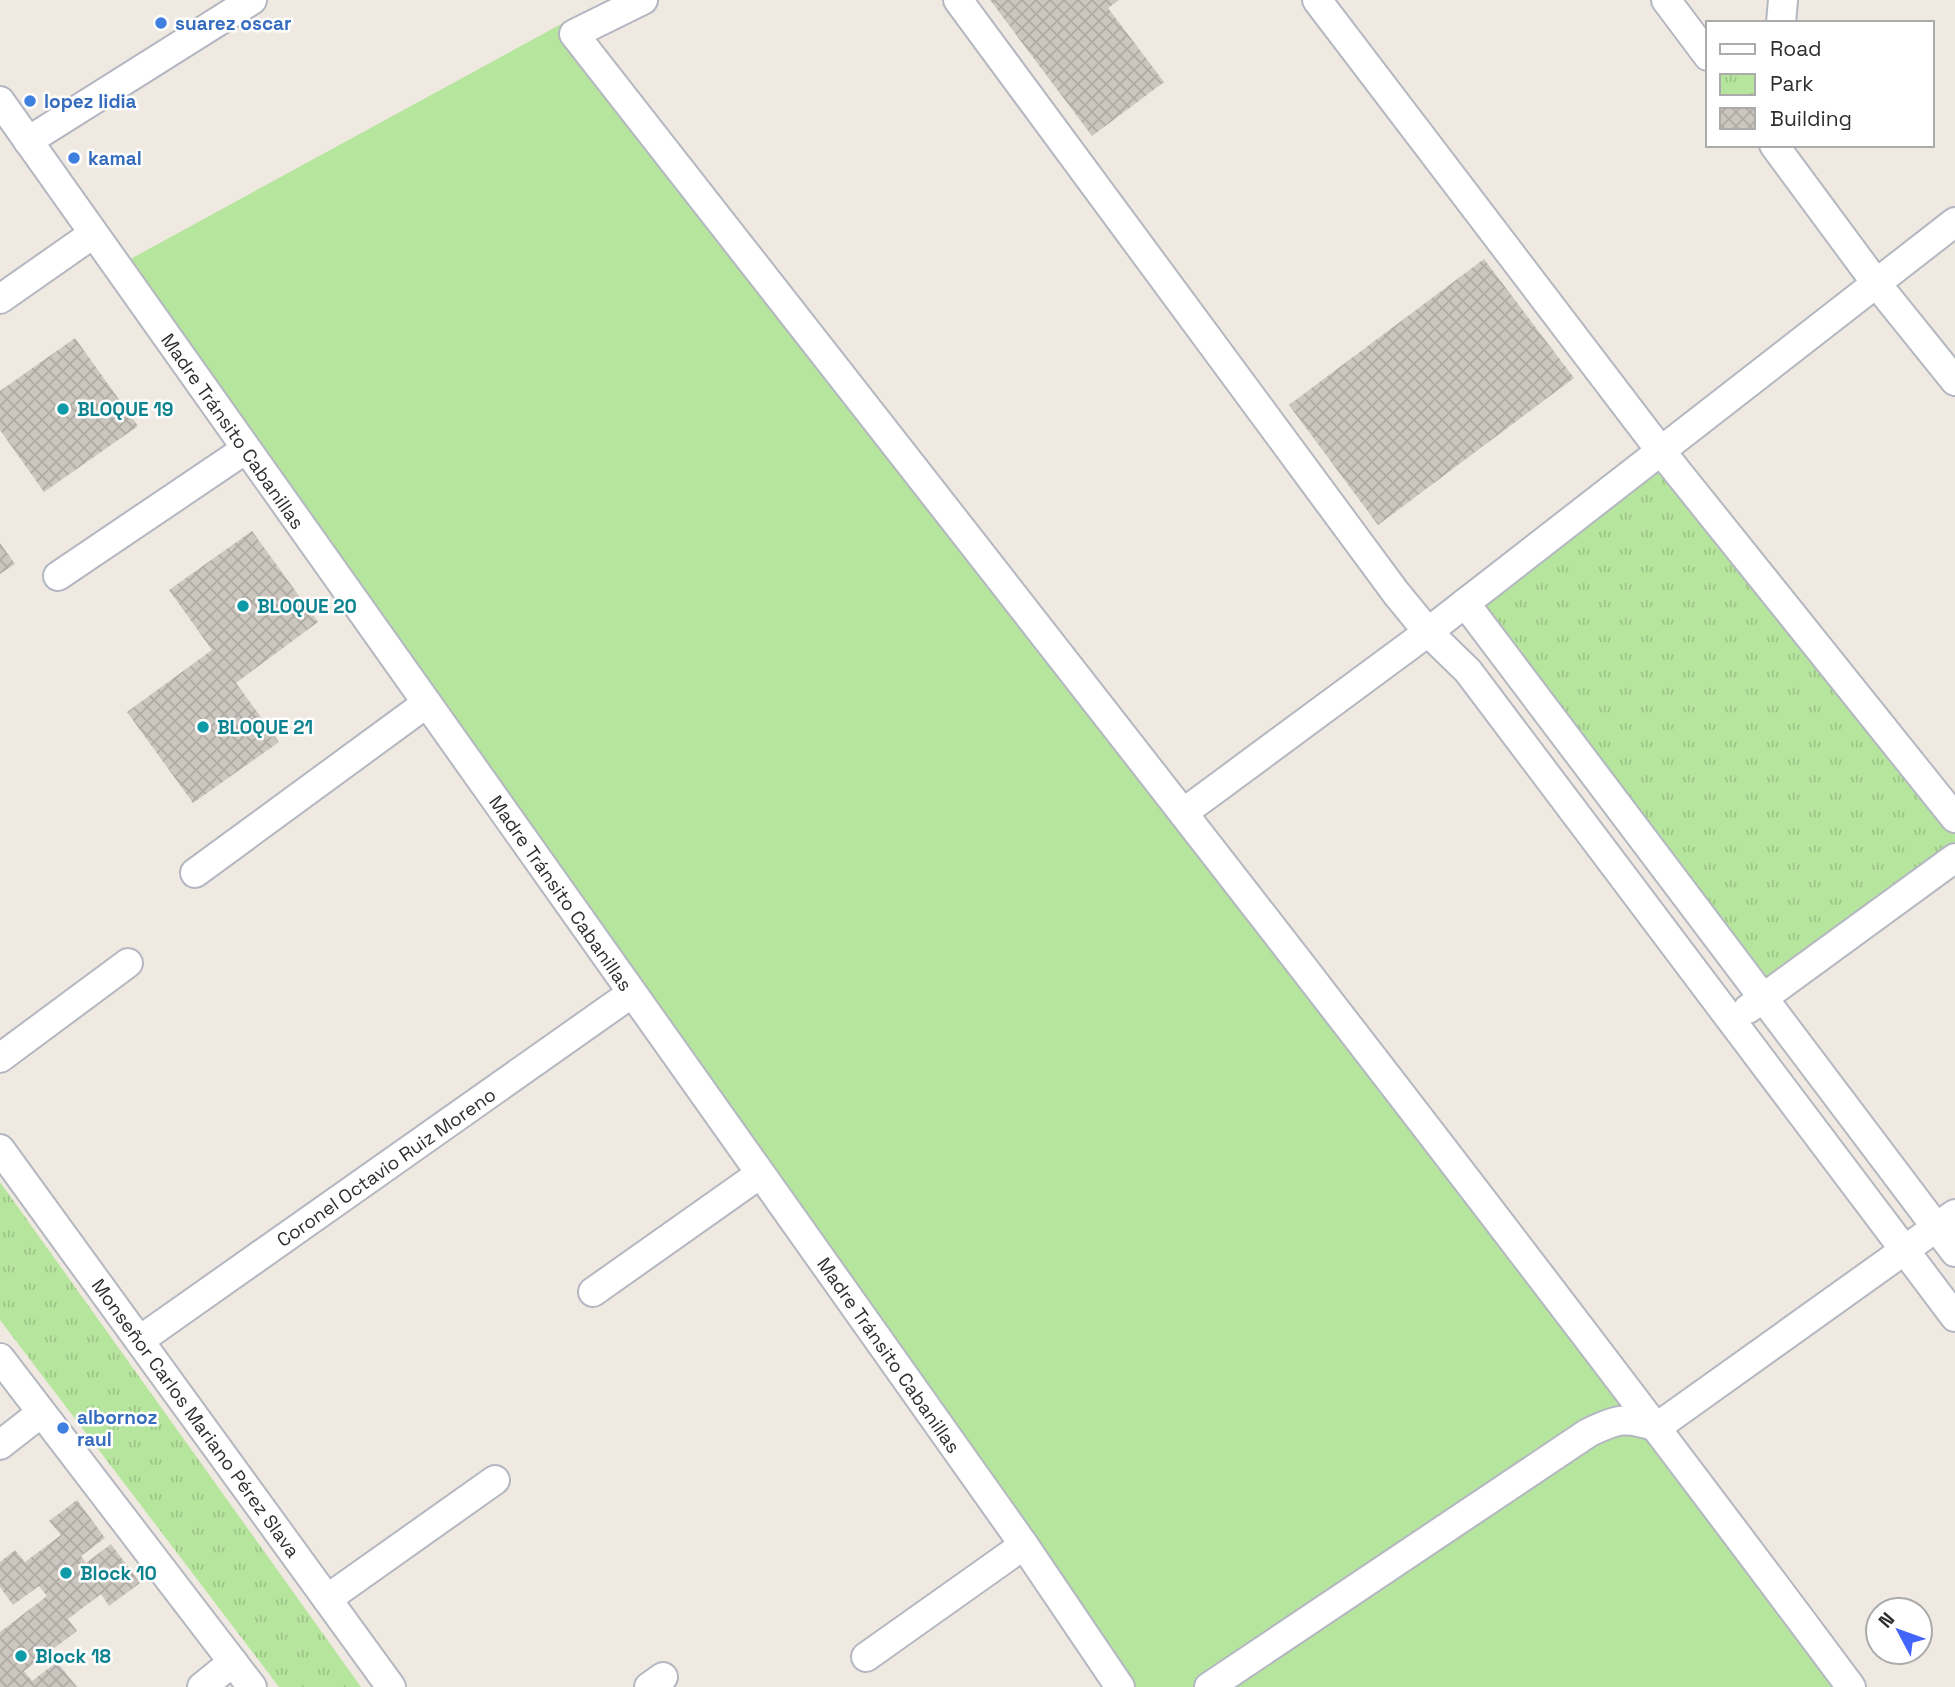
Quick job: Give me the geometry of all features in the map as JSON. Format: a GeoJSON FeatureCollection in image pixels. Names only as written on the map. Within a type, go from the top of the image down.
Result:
{"type":"FeatureCollection","features":[{"type":"Feature","properties":{"kind":"street"},"geometry":{"type":"LineString","coordinates":[[28,141],[252,0]]}},
{"type":"Feature","properties":{"kind":"street"},"geometry":{"type":"LineString","coordinates":[[642,0],[574,34],[1183,813],[1657,1427],[1851,1687]]}},
{"type":"Feature","properties":{"kind":"street"},"geometry":{"type":"LineString","coordinates":[[958,0],[1396,593],[1428,632],[1468,671],[1955,1317]]}},
{"type":"Feature","properties":{"kind":"street"},"geometry":{"type":"LineString","coordinates":[[1317,0],[1660,450],[1955,818]]}},
{"type":"Feature","properties":{"kind":"street"},"geometry":{"type":"LineString","coordinates":[[1666,0],[1706,54]]}},
{"type":"Feature","properties":{"kind":"street"},"geometry":{"type":"LineString","coordinates":[[1781,21],[1783,0]]}},
{"type":"Feature","properties":{"kind":"street","name":"Madre Tránsito Cabanillas"},"geometry":{"type":"LineString","coordinates":[[0,101],[1024,1545],[1120,1687]]}},
{"type":"Feature","properties":{"kind":"street"},"geometry":{"type":"LineString","coordinates":[[1775,147],[1876,284],[1955,381]]}},
{"type":"Feature","properties":{"kind":"street"},"geometry":{"type":"LineString","coordinates":[[1183,813],[1428,632],[1955,222]]}},
{"type":"Feature","properties":{"kind":"street"},"geometry":{"type":"LineString","coordinates":[[0,299],[93,234]]}},
{"type":"Feature","properties":{"kind":"street"},"geometry":{"type":"LineString","coordinates":[[58,576],[246,449]]}},
{"type":"Feature","properties":{"kind":"street"},"geometry":{"type":"LineString","coordinates":[[1465,603],[1763,998],[1946,1221],[1955,1252]]}},
{"type":"Feature","properties":{"kind":"street"},"geometry":{"type":"LineString","coordinates":[[195,873],[427,703]]}},
{"type":"Feature","properties":{"kind":"street"},"geometry":{"type":"LineString","coordinates":[[1730,1022],[1955,858]]}},
{"type":"Feature","properties":{"kind":"street"},"geometry":{"type":"LineString","coordinates":[[0,1058],[128,963]]}},
{"type":"Feature","properties":{"kind":"street","name":"Coronel Octavio Ruiz Moreno"},"geometry":{"type":"LineString","coordinates":[[140,1340],[632,993]]}},
{"type":"Feature","properties":{"kind":"street","name":"Monseñor Carlos Mariano Pérez Slava"},"geometry":{"type":"LineString","coordinates":[[0,1149],[391,1687]]}},
{"type":"Feature","properties":{"kind":"street"},"geometry":{"type":"LineString","coordinates":[[593,1292],[761,1174]]}},
{"type":"Feature","properties":{"kind":"street"},"geometry":{"type":"LineString","coordinates":[[1657,1427],[1903,1249],[1946,1221]]}},
{"type":"Feature","properties":{"kind":"street"},"geometry":{"type":"LineString","coordinates":[[0,1358],[252,1687]]}},
{"type":"Feature","properties":{"kind":"street"},"geometry":{"type":"LineString","coordinates":[[0,1445],[41,1413]]}},
{"type":"Feature","properties":{"kind":"street"},"geometry":{"type":"LineString","coordinates":[[1209,1687],[1588,1433],[1614,1420],[1632,1419],[1657,1427]]}},
{"type":"Feature","properties":{"kind":"street"},"geometry":{"type":"LineString","coordinates":[[327,1599],[495,1480]]}},
{"type":"Feature","properties":{"kind":"street"},"geometry":{"type":"LineString","coordinates":[[866,1657],[1024,1545]]}},
{"type":"Feature","properties":{"kind":"street"},"geometry":{"type":"LineString","coordinates":[[202,1687],[233,1662]]}},
{"type":"Feature","properties":{"kind":"green space"},"geometry":{"type":"Polygon","coordinates":[[[563,23],[1145,765],[1847,1687],[1131,1687],[125,262],[563,23]]]}},
{"type":"Feature","properties":{"kind":"green space"},"geometry":{"type":"Polygon","coordinates":[[[1672,442],[1955,818],[1955,857],[1763,996],[1467,603],[1672,442]]]}},
{"type":"Feature","properties":{"kind":"green space"},"geometry":{"type":"Polygon","coordinates":[[[0,1182],[361,1687],[279,1687],[0,1320],[0,1182]]]}},
{"type":"Feature","properties":{"kind":"building"},"geometry":{"type":"Polygon","coordinates":[[[990,0],[1119,0],[1108,8],[1164,82],[1092,136],[990,0]]]}},
{"type":"Feature","properties":{"kind":"building"},"geometry":{"type":"Polygon","coordinates":[[[1484,259],[1574,378],[1378,525],[1289,405],[1484,259]]]}},
{"type":"Feature","properties":{"kind":"building","name":"BLOQUE 19"},"geometry":{"type":"Polygon","coordinates":[[[75,338],[138,426],[44,492],[0,430],[0,391],[75,338]]]}},
{"type":"Feature","properties":{"kind":"building"},"geometry":{"type":"Polygon","coordinates":[[[252,531],[318,622],[236,683],[279,742],[193,803],[127,712],[212,650],[169,590],[252,531]]]}},
{"type":"Feature","properties":{"kind":"building"},"geometry":{"type":"Polygon","coordinates":[[[0,543],[15,564],[0,574],[0,543]]]}},
{"type":"Feature","properties":{"kind":"building","name":"Block 10"},"geometry":{"type":"Polygon","coordinates":[[[77,1500],[105,1538],[81,1556],[86,1563],[111,1544],[140,1583],[109,1606],[101,1594],[68,1619],[77,1631],[24,1671],[32,1681],[57,1662],[77,1687],[0,1687],[0,1632],[47,1596],[39,1586],[13,1605],[0,1587],[0,1562],[15,1550],[25,1562],[61,1535],[49,1521],[77,1500]]]}},
{"type":"Feature","properties":{"kind":"place","name":"suarez oscar"},"geometry":{"type":"Point","coordinates":[161,23]}},
{"type":"Feature","properties":{"kind":"place","name":"lopez lidia"},"geometry":{"type":"Point","coordinates":[30,101]}},
{"type":"Feature","properties":{"kind":"place","name":"kamal"},"geometry":{"type":"Point","coordinates":[74,158]}},
{"type":"Feature","properties":{"kind":"place","name":"BLOQUE 19"},"geometry":{"type":"Point","coordinates":[63,409]}},
{"type":"Feature","properties":{"kind":"place","name":"BLOQUE 20"},"geometry":{"type":"Point","coordinates":[243,606]}},
{"type":"Feature","properties":{"kind":"place","name":"BLOQUE 21"},"geometry":{"type":"Point","coordinates":[203,727]}},
{"type":"Feature","properties":{"kind":"place","name":"albornoz raul"},"geometry":{"type":"Point","coordinates":[63,1428]}},
{"type":"Feature","properties":{"kind":"place","name":"Block 10"},"geometry":{"type":"Point","coordinates":[66,1573]}},
{"type":"Feature","properties":{"kind":"place","name":"Block 18"},"geometry":{"type":"Point","coordinates":[21,1656]}}]}
